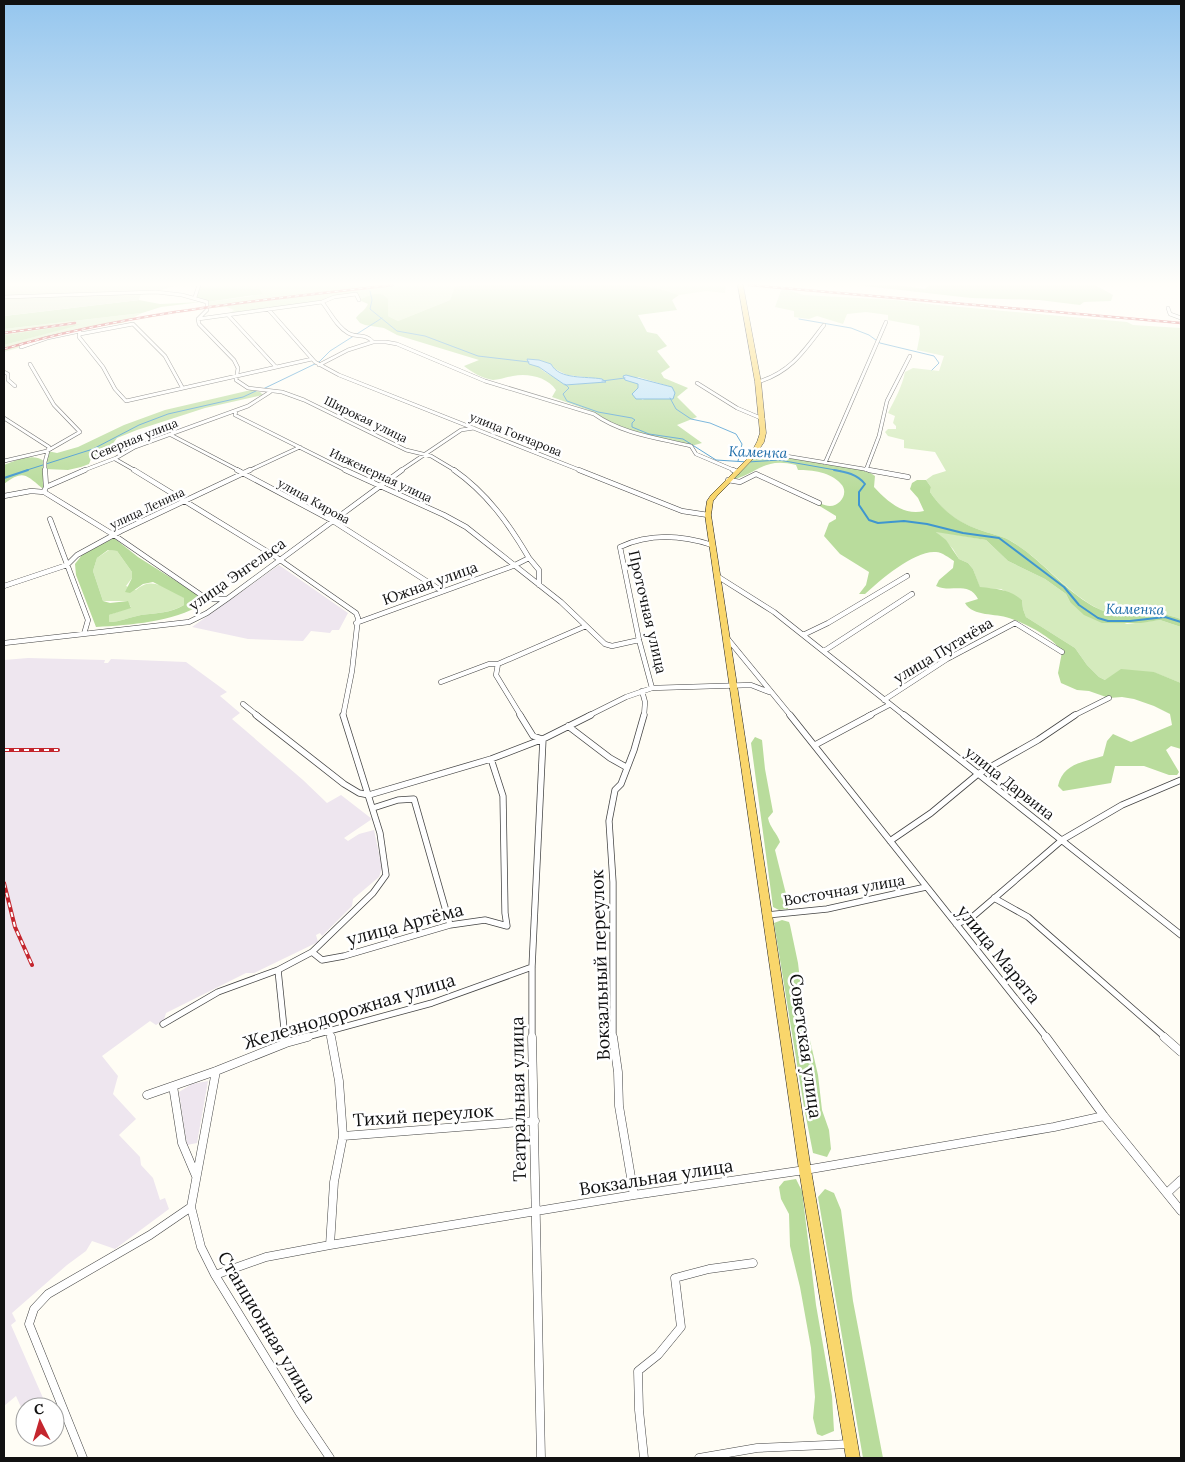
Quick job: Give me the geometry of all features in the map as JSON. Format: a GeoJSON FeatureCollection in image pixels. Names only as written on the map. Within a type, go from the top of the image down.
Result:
{"type":"FeatureCollection","features":[{"type":"Feature","properties":{"kind":"main road","name":"Советская улица"},"geometry":{"type":"LineString","coordinates":[[753,353],[763,419],[762,441],[747,462],[710,501],[708,515],[805,1170],[852,1451]]}},
{"type":"Feature","properties":{"kind":"street"},"geometry":{"type":"LineString","coordinates":[[92,353],[115,389],[126,401],[182,386],[265,371],[276,367],[316,363],[338,353]]}},
{"type":"Feature","properties":{"kind":"street"},"geometry":{"type":"LineString","coordinates":[[162,353],[182,386]]}},
{"type":"Feature","properties":{"kind":"street"},"geometry":{"type":"LineString","coordinates":[[227,353],[238,368],[236,376]]}},
{"type":"Feature","properties":{"kind":"street"},"geometry":{"type":"LineString","coordinates":[[263,353],[276,367]]}},
{"type":"Feature","properties":{"kind":"street"},"geometry":{"type":"LineString","coordinates":[[307,353],[316,363]]}},
{"type":"Feature","properties":{"kind":"street"},"geometry":{"type":"LineString","coordinates":[[419,353],[485,381],[594,414],[607,423],[626,430],[691,446],[696,454],[737,472]]}},
{"type":"Feature","properties":{"kind":"street"},"geometry":{"type":"LineString","coordinates":[[758,382],[772,379],[789,368],[803,353]]}},
{"type":"Feature","properties":{"kind":"street"},"geometry":{"type":"LineString","coordinates":[[825,463],[872,353]]}},
{"type":"Feature","properties":{"kind":"street"},"geometry":{"type":"LineString","coordinates":[[866,470],[879,436],[887,401],[910,356]]}},
{"type":"Feature","properties":{"kind":"street","name":"улица Гончарова"},"geometry":{"type":"LineString","coordinates":[[316,363],[339,375],[682,511],[708,515]]}},
{"type":"Feature","properties":{"kind":"street"},"geometry":{"type":"LineString","coordinates":[[4,461],[47,451],[80,432],[54,406],[30,364]]}},
{"type":"Feature","properties":{"kind":"street"},"geometry":{"type":"LineString","coordinates":[[4,372],[8,374],[8,380],[15,386]]}},
{"type":"Feature","properties":{"kind":"street","name":"Широкая улица"},"geometry":{"type":"LineString","coordinates":[[236,376],[236,380],[240,384],[251,390],[286,392],[350,421],[411,452],[425,453],[468,478],[511,526],[529,558],[540,571],[542,578],[539,585]]}},
{"type":"Feature","properties":{"kind":"street"},"geometry":{"type":"LineString","coordinates":[[698,383],[737,408],[763,419]]}},
{"type":"Feature","properties":{"kind":"street","name":"Северная улица"},"geometry":{"type":"LineString","coordinates":[[46,487],[115,459],[120,454],[135,447],[236,411],[264,399],[270,392]]}},
{"type":"Feature","properties":{"kind":"street","name":"Инженерная улица"},"geometry":{"type":"LineString","coordinates":[[236,411],[236,415],[239,417],[466,527],[492,546],[513,566]]}},
{"type":"Feature","properties":{"kind":"street"},"geometry":{"type":"LineString","coordinates":[[4,418],[48,444],[45,462],[46,487],[44,492]]}},
{"type":"Feature","properties":{"kind":"street"},"geometry":{"type":"LineString","coordinates":[[425,453],[461,430],[474,428]]}},
{"type":"Feature","properties":{"kind":"street","name":"улица Кирова"},"geometry":{"type":"LineString","coordinates":[[171,435],[333,521],[442,592]]}},
{"type":"Feature","properties":{"kind":"street","name":"улица Ленина"},"geometry":{"type":"LineString","coordinates":[[4,586],[68,565],[77,555],[114,535],[300,447]]}},
{"type":"Feature","properties":{"kind":"street"},"geometry":{"type":"LineString","coordinates":[[756,451],[908,477]]}},
{"type":"Feature","properties":{"kind":"street","name":"улица Энгельса"},"geometry":{"type":"LineString","coordinates":[[4,644],[189,622],[207,613],[227,599],[425,453]]}},
{"type":"Feature","properties":{"kind":"street"},"geometry":{"type":"LineString","coordinates":[[115,459],[187,501],[281,560],[356,613],[358,618],[352,671],[343,716],[380,833],[386,875],[373,893],[312,952],[278,970],[229,987],[163,1024]]}},
{"type":"Feature","properties":{"kind":"street"},"geometry":{"type":"LineString","coordinates":[[728,480],[740,482],[756,474],[819,503]]}},
{"type":"Feature","properties":{"kind":"street"},"geometry":{"type":"LineString","coordinates":[[4,496],[31,491],[44,492],[114,535],[207,599],[227,599]]}},
{"type":"Feature","properties":{"kind":"street"},"geometry":{"type":"LineString","coordinates":[[50,519],[88,620],[84,634]]}},
{"type":"Feature","properties":{"kind":"street","name":"Проточная улица"},"geometry":{"type":"LineString","coordinates":[[652,688],[639,640],[620,547],[627,543],[657,537],[693,538],[712,545]]}},
{"type":"Feature","properties":{"kind":"street"},"geometry":{"type":"LineString","coordinates":[[529,558],[513,566],[561,602],[605,644],[612,646],[639,640]]}},
{"type":"Feature","properties":{"kind":"street","name":"Южная улица"},"geometry":{"type":"LineString","coordinates":[[356,623],[513,566]]}},
{"type":"Feature","properties":{"kind":"street","name":"улица Дарвина"},"geometry":{"type":"LineString","coordinates":[[717,576],[774,612],[1181,935]]}},
{"type":"Feature","properties":{"kind":"street"},"geometry":{"type":"LineString","coordinates":[[803,635],[828,623],[907,576]]}},
{"type":"Feature","properties":{"kind":"street"},"geometry":{"type":"LineString","coordinates":[[824,651],[912,594]]}},
{"type":"Feature","properties":{"kind":"street","name":"улица Пугачёва"},"geometry":{"type":"LineString","coordinates":[[884,700],[947,660],[1015,623],[1062,652]]}},
{"type":"Feature","properties":{"kind":"street"},"geometry":{"type":"LineString","coordinates":[[441,682],[489,664],[498,664],[586,626]]}},
{"type":"Feature","properties":{"kind":"street","name":"Советская улица"},"geometry":{"type":"LineString","coordinates":[[727,638],[791,718]]}},
{"type":"Feature","properties":{"kind":"street"},"geometry":{"type":"LineString","coordinates":[[498,664],[496,675],[521,717],[533,736],[543,739]]}},
{"type":"Feature","properties":{"kind":"street"},"geometry":{"type":"LineString","coordinates":[[243,704],[344,784],[359,793],[369,795],[492,760],[543,739],[626,696],[652,688],[732,684],[751,685],[770,692]]}},
{"type":"Feature","properties":{"kind":"street","name":"Вокзальный переулок"},"geometry":{"type":"LineString","coordinates":[[634,1195],[619,1106],[618,1072],[613,1035],[613,882],[609,821],[615,790],[621,784],[642,725],[645,698],[642,691]]}},
{"type":"Feature","properties":{"kind":"street"},"geometry":{"type":"LineString","coordinates":[[890,840],[930,813],[978,774],[1038,740],[1069,718],[1109,698]]}},
{"type":"Feature","properties":{"kind":"street","name":"улица Пугачёва"},"geometry":{"type":"LineString","coordinates":[[815,745],[889,705]]}},
{"type":"Feature","properties":{"kind":"street","name":"улица Марата"},"geometry":{"type":"LineString","coordinates":[[791,718],[815,745],[1069,1066],[1104,1116],[1181,1211]]}},
{"type":"Feature","properties":{"kind":"street"},"geometry":{"type":"LineString","coordinates":[[568,726],[610,758],[626,767]]}},
{"type":"Feature","properties":{"kind":"street","name":"Театральная улица"},"geometry":{"type":"LineString","coordinates":[[541,1458],[537,1301],[538,1212],[532,1037],[532,967],[543,739]]}},
{"type":"Feature","properties":{"kind":"street","name":"улица Артёма"},"geometry":{"type":"LineString","coordinates":[[312,952],[322,960],[344,956],[450,926],[485,920],[507,926],[502,796],[492,760]]}},
{"type":"Feature","properties":{"kind":"street"},"geometry":{"type":"LineString","coordinates":[[956,924],[970,919],[1062,840],[1122,805],[1181,780]]}},
{"type":"Feature","properties":{"kind":"street"},"geometry":{"type":"LineString","coordinates":[[373,808],[398,800],[414,799],[450,926]]}},
{"type":"Feature","properties":{"kind":"street","name":"Восточная улица"},"geometry":{"type":"LineString","coordinates":[[767,915],[794,915],[824,910],[926,887]]}},
{"type":"Feature","properties":{"kind":"street"},"geometry":{"type":"LineString","coordinates":[[994,898],[1028,917],[1181,1052]]}},
{"type":"Feature","properties":{"kind":"street","name":"Железнодорожная улица"},"geometry":{"type":"LineString","coordinates":[[147,1095],[216,1071],[286,1043],[432,1002],[532,967]]}},
{"type":"Feature","properties":{"kind":"street"},"geometry":{"type":"LineString","coordinates":[[278,970],[286,1043]]}},
{"type":"Feature","properties":{"kind":"street"},"geometry":{"type":"LineString","coordinates":[[330,1031],[339,1080],[343,1136],[334,1182],[330,1245]]}},
{"type":"Feature","properties":{"kind":"street","name":"Станционная улица"},"geometry":{"type":"LineString","coordinates":[[216,1071],[191,1207],[201,1246],[215,1275],[299,1412],[330,1458]]}},
{"type":"Feature","properties":{"kind":"street"},"geometry":{"type":"LineString","coordinates":[[173,1086],[182,1143],[196,1176]]}},
{"type":"Feature","properties":{"kind":"street","name":"Вокзальная улица"},"geometry":{"type":"LineString","coordinates":[[215,1275],[266,1257],[330,1245],[634,1195],[805,1170],[1054,1127],[1104,1116]]}},
{"type":"Feature","properties":{"kind":"street","name":"Тихий переулок"},"geometry":{"type":"LineString","coordinates":[[343,1136],[536,1121]]}},
{"type":"Feature","properties":{"kind":"street"},"geometry":{"type":"LineString","coordinates":[[1167,1193],[1181,1180]]}},
{"type":"Feature","properties":{"kind":"street"},"geometry":{"type":"LineString","coordinates":[[83,1458],[29,1324],[34,1309],[48,1294],[150,1236],[191,1207]]}},
{"type":"Feature","properties":{"kind":"street"},"geometry":{"type":"LineString","coordinates":[[644,1458],[639,1410],[638,1371],[658,1355],[681,1327],[676,1278],[709,1269],[753,1263]]}},
{"type":"Feature","properties":{"kind":"street"},"geometry":{"type":"LineString","coordinates":[[699,1458],[757,1448],[852,1451]]}},
{"type":"Feature","properties":{"kind":"shaded area"},"geometry":{"type":"Polygon","coordinates":[[[279,565],[348,613],[339,630],[332,630],[330,633],[311,631],[303,641],[248,639],[192,627],[279,565]]]}},
{"type":"Feature","properties":{"kind":"shaded area"},"geometry":{"type":"Polygon","coordinates":[[[28,658],[105,660],[104,663],[108,663],[111,659],[186,662],[227,692],[220,696],[240,713],[232,719],[327,803],[341,795],[372,819],[344,838],[348,841],[359,834],[374,830],[382,868],[379,877],[353,899],[352,906],[322,936],[320,933],[316,935],[318,942],[254,973],[246,973],[166,1013],[164,1020],[156,1025],[150,1021],[102,1056],[118,1076],[113,1094],[136,1119],[119,1135],[140,1157],[141,1165],[153,1178],[160,1200],[165,1198],[169,1209],[115,1249],[92,1241],[86,1251],[12,1313],[16,1321],[11,1325],[43,1397],[16,1396],[4,1406],[4,660],[28,658]]]}},
{"type":"Feature","properties":{"kind":"shaded area"},"geometry":{"type":"Polygon","coordinates":[[[208,1081],[197,1143],[187,1145],[179,1092],[192,1084],[208,1081]]]}},
{"type":"Feature","properties":{"kind":"green space"},"geometry":{"type":"Polygon","coordinates":[[[457,353],[659,353],[670,367],[661,373],[664,378],[688,388],[677,397],[697,417],[677,425],[702,443],[691,446],[625,430],[591,411],[552,397],[556,390],[548,382],[537,377],[525,375],[493,380],[474,373],[464,366],[479,360],[457,353]],[[539,360],[539,367],[542,370],[565,385],[606,382],[602,379],[567,375],[553,368],[550,364],[539,360]],[[638,377],[634,382],[638,384],[642,400],[647,398],[668,399],[672,387],[638,377]]]}},
{"type":"Feature","properties":{"kind":"green space"},"geometry":{"type":"Polygon","coordinates":[[[932,353],[1181,353],[1181,619],[1159,613],[1113,613],[1099,609],[1075,594],[1021,547],[1006,538],[965,524],[940,505],[930,492],[931,487],[926,480],[933,475],[946,471],[935,452],[904,448],[904,440],[888,436],[885,432],[888,429],[896,429],[893,423],[895,416],[888,413],[900,388],[905,372],[913,368],[939,371],[944,356],[932,353]]]}},
{"type":"Feature","properties":{"kind":"green space"},"geometry":{"type":"Polygon","coordinates":[[[251,390],[260,392],[263,395],[205,408],[137,430],[117,438],[111,446],[91,459],[89,464],[81,467],[68,470],[45,469],[46,487],[42,488],[32,479],[20,475],[4,484],[4,465],[14,461],[30,457],[41,459],[45,462],[47,451],[57,453],[78,447],[124,425],[165,410],[251,390]]]}},
{"type":"Feature","properties":{"kind":"green space"},"geometry":{"type":"Polygon","coordinates":[[[756,451],[866,470],[875,476],[874,487],[884,497],[896,506],[909,511],[924,511],[918,498],[910,489],[912,483],[917,480],[926,480],[931,487],[930,492],[952,516],[972,527],[1006,538],[1021,547],[1075,594],[1099,609],[1113,613],[1159,613],[1181,619],[1181,627],[1160,620],[1141,623],[1102,623],[1084,615],[1070,602],[1066,594],[1045,579],[1008,561],[986,540],[936,532],[946,540],[959,559],[968,563],[973,569],[980,587],[997,589],[1017,596],[1022,600],[1026,617],[1075,648],[1087,665],[1099,677],[1105,680],[1121,669],[1154,672],[1181,683],[1181,749],[1171,746],[1166,750],[1179,772],[1177,775],[1169,775],[1144,766],[1115,766],[1111,783],[1063,791],[1058,786],[1064,772],[1082,762],[1103,756],[1107,741],[1113,734],[1131,742],[1172,725],[1170,714],[1134,699],[1122,697],[1109,698],[1089,691],[1077,690],[1061,683],[1058,673],[1062,652],[1053,641],[1016,620],[973,611],[965,603],[978,599],[970,590],[936,586],[939,580],[953,568],[954,561],[941,553],[928,553],[908,561],[865,594],[859,594],[866,585],[869,572],[840,554],[824,536],[829,523],[836,519],[836,516],[818,505],[819,503],[829,506],[837,504],[844,494],[841,484],[827,474],[798,470],[796,465],[784,463],[766,465],[746,475],[728,480],[756,451]]]}},
{"type":"Feature","properties":{"kind":"green space"},"geometry":{"type":"Polygon","coordinates":[[[935,531],[986,540],[1008,561],[1045,579],[1066,594],[1070,602],[1127,624],[1160,620],[1181,627],[1181,683],[1153,672],[1105,680],[1099,677],[1087,665],[1075,648],[1026,617],[1022,600],[1001,589],[980,588],[973,569],[968,563],[959,559],[953,549],[935,531]]]}},
{"type":"Feature","properties":{"kind":"green space"},"geometry":{"type":"Polygon","coordinates":[[[114,538],[138,557],[203,598],[203,604],[165,619],[137,624],[96,627],[76,575],[75,564],[82,555],[114,538]],[[108,550],[97,558],[93,571],[103,601],[110,603],[128,601],[131,608],[109,615],[109,622],[169,611],[184,605],[184,598],[153,582],[143,584],[130,593],[125,592],[132,578],[132,572],[117,551],[108,550]]]}},
{"type":"Feature","properties":{"kind":"green space"},"geometry":{"type":"Polygon","coordinates":[[[109,550],[117,551],[132,572],[132,578],[126,586],[136,590],[148,584],[160,585],[185,598],[184,605],[168,611],[109,622],[109,615],[131,607],[127,601],[103,601],[93,571],[97,558],[109,550]]]}},
{"type":"Feature","properties":{"kind":"green space"},"geometry":{"type":"Polygon","coordinates":[[[755,737],[762,740],[773,812],[768,818],[780,842],[775,850],[788,909],[779,910],[773,907],[751,743],[755,737]]]}},
{"type":"Feature","properties":{"kind":"green space"},"geometry":{"type":"Polygon","coordinates":[[[782,920],[789,922],[798,963],[804,1014],[818,1075],[822,1110],[829,1130],[831,1149],[827,1157],[813,1153],[804,1107],[774,923],[782,920]]]}},
{"type":"Feature","properties":{"kind":"green space"},"geometry":{"type":"Polygon","coordinates":[[[796,1179],[802,1191],[816,1305],[832,1396],[834,1431],[822,1436],[817,1434],[813,1418],[815,1397],[811,1348],[800,1287],[790,1246],[789,1214],[781,1199],[779,1187],[784,1181],[796,1179]]]}},
{"type":"Feature","properties":{"kind":"green space"},"geometry":{"type":"Polygon","coordinates":[[[825,1189],[834,1193],[841,1210],[853,1301],[883,1458],[863,1458],[818,1197],[825,1189]]]}},
{"type":"Feature","properties":{"kind":"water"},"geometry":{"type":"Polygon","coordinates":[[[527,359],[551,364],[560,373],[566,375],[602,379],[606,382],[565,385],[539,367],[529,364],[527,359]]]}},
{"type":"Feature","properties":{"kind":"water"},"geometry":{"type":"Polygon","coordinates":[[[626,375],[672,387],[675,393],[673,399],[636,399],[632,394],[638,388],[638,384],[625,380],[623,376],[626,375]]]}},
{"type":"Feature","properties":{"kind":"waterway"},"geometry":{"type":"LineString","coordinates":[[263,389],[319,362],[328,353]]}},
{"type":"Feature","properties":{"kind":"waterway","name":"Каменка"},"geometry":{"type":"LineString","coordinates":[[471,353],[478,356],[529,362]]}},
{"type":"Feature","properties":{"kind":"waterway"},"geometry":{"type":"LineString","coordinates":[[922,353],[934,356],[939,363],[932,370]]}},
{"type":"Feature","properties":{"kind":"waterway"},"geometry":{"type":"LineString","coordinates":[[602,381],[625,378]]}},
{"type":"Feature","properties":{"kind":"waterway","name":"Каменка"},"geometry":{"type":"LineString","coordinates":[[565,384],[569,388],[563,394],[567,401],[598,412],[632,418],[635,420],[632,423],[632,427],[649,434],[683,439],[716,460],[748,462],[779,460],[841,471]]}},
{"type":"Feature","properties":{"kind":"waterway"},"geometry":{"type":"LineString","coordinates":[[24,471],[93,449],[139,425],[168,414],[243,397],[258,390]]}},
{"type":"Feature","properties":{"kind":"waterway"},"geometry":{"type":"LineString","coordinates":[[670,398],[676,409],[691,419],[710,423],[736,434],[742,444],[738,461]]}},
{"type":"Feature","properties":{"kind":"waterway"},"geometry":{"type":"LineString","coordinates":[[4,478],[28,470]]}},
{"type":"Feature","properties":{"kind":"waterway","name":"Каменка"},"geometry":{"type":"LineString","coordinates":[[834,470],[855,476],[865,484],[859,492],[859,505],[869,520],[878,523],[904,521],[927,524],[963,533],[999,538],[1064,587],[1079,605],[1098,618],[1108,621],[1130,621],[1165,617],[1181,622]]}},
{"type":"Feature","properties":{"kind":"railway"},"geometry":{"type":"LineString","coordinates":[[4,750],[58,750]]}},
{"type":"Feature","properties":{"kind":"railway"},"geometry":{"type":"LineString","coordinates":[[4,883],[15,927],[32,965]]}}]}
